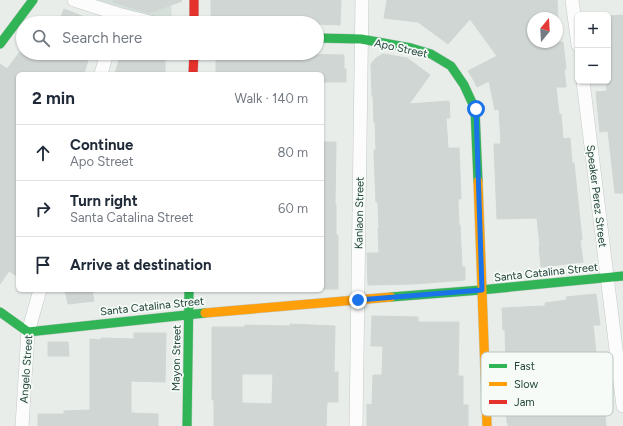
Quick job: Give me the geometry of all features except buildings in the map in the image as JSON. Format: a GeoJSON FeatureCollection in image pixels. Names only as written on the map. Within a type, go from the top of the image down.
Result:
{"type":"FeatureCollection","features":[{"type":"Feature","properties":{"kind":"street"},"geometry":{"type":"LineString","coordinates":[[21,16],[33,0]]}},
{"type":"Feature","properties":{"kind":"street"},"geometry":{"type":"LineString","coordinates":[[74,0],[111,16]]}},
{"type":"Feature","properties":{"kind":"street"},"geometry":{"type":"LineString","coordinates":[[194,0],[194,16]]}},
{"type":"Feature","properties":{"kind":"street","name":"Kanlaon Street"},"geometry":{"type":"LineString","coordinates":[[356,426],[362,0]]}},
{"type":"Feature","properties":{"kind":"street"},"geometry":{"type":"LineString","coordinates":[[572,0],[575,22]]}},
{"type":"Feature","properties":{"kind":"street"},"geometry":{"type":"LineString","coordinates":[[0,44],[16,23]]}},
{"type":"Feature","properties":{"kind":"street","name":"Apo Street"},"geometry":{"type":"LineString","coordinates":[[324,38],[361,40],[411,48],[431,54],[451,66],[460,79],[476,109],[484,352]]}},
{"type":"Feature","properties":{"kind":"street"},"geometry":{"type":"LineString","coordinates":[[102,72],[105,60]]}},
{"type":"Feature","properties":{"kind":"street"},"geometry":{"type":"LineString","coordinates":[[193,72],[194,60]]}},
{"type":"Feature","properties":{"kind":"street","name":"Speaker Perez Street"},"geometry":{"type":"LineString","coordinates":[[582,84],[623,406]]}},
{"type":"Feature","properties":{"kind":"street","name":"Santa Catalina Street"},"geometry":{"type":"LineString","coordinates":[[28,332],[189,314],[482,290],[623,276]]}},
{"type":"Feature","properties":{"kind":"street","name":"Angelo Street"},"geometry":{"type":"LineString","coordinates":[[22,426],[28,332],[39,292]]}},
{"type":"Feature","properties":{"kind":"street","name":"Mayon Street"},"geometry":{"type":"LineString","coordinates":[[188,426],[189,292]]}},
{"type":"Feature","properties":{"kind":"street"},"geometry":{"type":"LineString","coordinates":[[0,312],[28,332]]}},
{"type":"Feature","properties":{"kind":"street","name":"Apo Street"},"geometry":{"type":"LineString","coordinates":[[487,416],[487,426]]}},
{"type":"Feature","properties":{"kind":"shaded area"},"geometry":{"type":"Polygon","coordinates":[[[97,0],[171,0],[172,16],[148,16],[97,0]]]}},
{"type":"Feature","properties":{"kind":"traffic: fast"},"geometry":{"type":"LineString","coordinates":[[21,16],[33,0]]}},
{"type":"Feature","properties":{"kind":"traffic: fast"},"geometry":{"type":"LineString","coordinates":[[0,44],[16,23]]}},
{"type":"Feature","properties":{"kind":"traffic: fast"},"geometry":{"type":"LineString","coordinates":[[324,38],[361,39],[411,48],[431,54],[451,66],[464,85],[475,109],[478,181]]}},
{"type":"Feature","properties":{"kind":"traffic: fast"},"geometry":{"type":"LineString","coordinates":[[391,297],[623,276]]}},
{"type":"Feature","properties":{"kind":"traffic: fast"},"geometry":{"type":"LineString","coordinates":[[187,426],[189,292]]}},
{"type":"Feature","properties":{"kind":"traffic: fast"},"geometry":{"type":"LineString","coordinates":[[0,312],[28,332],[205,313]]}},
{"type":"Feature","properties":{"kind":"traffic: slow"},"geometry":{"type":"LineString","coordinates":[[478,181],[484,352]]}},
{"type":"Feature","properties":{"kind":"traffic: slow"},"geometry":{"type":"LineString","coordinates":[[205,313],[391,297]]}},
{"type":"Feature","properties":{"kind":"traffic: slow"},"geometry":{"type":"LineString","coordinates":[[487,416],[487,426]]}},
{"type":"Feature","properties":{"kind":"traffic: jam"},"geometry":{"type":"LineString","coordinates":[[194,0],[194,16]]}},
{"type":"Feature","properties":{"kind":"traffic: jam"},"geometry":{"type":"LineString","coordinates":[[193,72],[194,60]]}},
{"type":"Feature","properties":{"kind":"route"},"geometry":{"type":"LineString","coordinates":[[358,300],[482,290],[476,109]]}}]}
